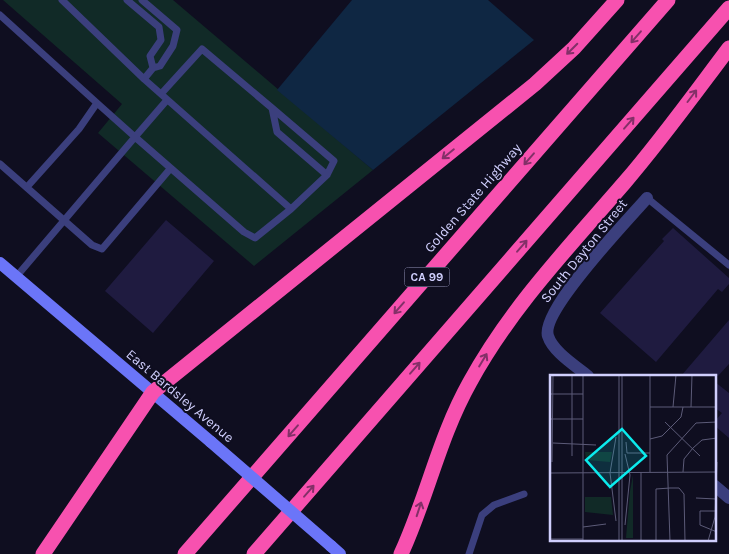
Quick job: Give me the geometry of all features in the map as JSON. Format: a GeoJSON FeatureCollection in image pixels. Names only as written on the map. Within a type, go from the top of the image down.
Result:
{"type":"FeatureCollection","features":[{"type":"Feature","properties":{"kind":"highway"},"geometry":{"type":"LineString","coordinates":[[43,554],[153,392],[535,84],[574,48],[617,0]]}},
{"type":"Feature","properties":{"kind":"highway","name":"Golden State Highway"},"geometry":{"type":"LineString","coordinates":[[185,554],[668,0]]}},
{"type":"Feature","properties":{"kind":"highway"},"geometry":{"type":"LineString","coordinates":[[254,554],[729,8]]}},
{"type":"Feature","properties":{"kind":"highway"},"geometry":{"type":"LineString","coordinates":[[401,554],[414,526],[450,420],[497,336],[531,290],[626,181],[729,48]]}},
{"type":"Feature","properties":{"kind":"main road","name":"East Bardsley Avenue"},"geometry":{"type":"LineString","coordinates":[[0,263],[336,550]]}},
{"type":"Feature","properties":{"kind":"street","name":"South Dayton Street"},"geometry":{"type":"LineString","coordinates":[[587,375],[552,344],[547,335],[547,325],[563,296],[646,198]]}},
{"type":"Feature","properties":{"kind":"street"},"geometry":{"type":"LineString","coordinates":[[716,487],[729,498]]}},
{"type":"Feature","properties":{"kind":"lane"},"geometry":{"type":"LineString","coordinates":[[62,0],[144,79],[291,209]]}},
{"type":"Feature","properties":{"kind":"lane"},"geometry":{"type":"LineString","coordinates":[[127,0],[159,27],[161,40],[150,56],[153,68]]}},
{"type":"Feature","properties":{"kind":"lane"},"geometry":{"type":"LineString","coordinates":[[142,0],[177,30],[174,46],[160,66],[153,68],[144,79]]}},
{"type":"Feature","properties":{"kind":"lane"},"geometry":{"type":"LineString","coordinates":[[1,19],[97,102],[170,169],[244,232],[255,238],[291,209],[327,174],[334,161],[202,49],[161,94]]}},
{"type":"Feature","properties":{"kind":"lane"},"geometry":{"type":"LineString","coordinates":[[16,276],[168,100]]}},
{"type":"Feature","properties":{"kind":"lane"},"geometry":{"type":"LineString","coordinates":[[27,187],[79,129],[97,102]]}},
{"type":"Feature","properties":{"kind":"lane"},"geometry":{"type":"LineString","coordinates":[[272,108],[277,132],[327,174]]}},
{"type":"Feature","properties":{"kind":"lane"},"geometry":{"type":"LineString","coordinates":[[0,164],[92,245],[102,249],[170,169]]}},
{"type":"Feature","properties":{"kind":"lane"},"geometry":{"type":"LineString","coordinates":[[646,198],[729,265]]}},
{"type":"Feature","properties":{"kind":"lane"},"geometry":{"type":"LineString","coordinates":[[469,554],[482,515],[494,505],[524,494]]}},
{"type":"Feature","properties":{"kind":"green space"},"geometry":{"type":"Polygon","coordinates":[[[3,0],[173,0],[373,170],[254,266],[98,133],[122,104],[3,0]]]}},
{"type":"Feature","properties":{"kind":"water"},"geometry":{"type":"Polygon","coordinates":[[[352,0],[488,0],[534,40],[373,170],[277,90],[352,0]]]}},
{"type":"Feature","properties":{"kind":"building"},"geometry":{"type":"Polygon","coordinates":[[[166,220],[214,261],[153,333],[105,291],[166,220]]]}},
{"type":"Feature","properties":{"kind":"building"},"geometry":{"type":"Polygon","coordinates":[[[673,228],[729,278],[729,284],[722,292],[718,289],[656,362],[600,313],[664,241],[662,239],[673,228]]]}},
{"type":"Feature","properties":{"kind":"building"},"geometry":{"type":"Polygon","coordinates":[[[729,320],[729,364],[718,376],[682,375],[729,320]]]}},
{"type":"Feature","properties":{"kind":"building"},"geometry":{"type":"Polygon","coordinates":[[[716,383],[729,393],[729,438],[716,427],[716,420],[722,413],[716,409],[716,383]]]}}]}
